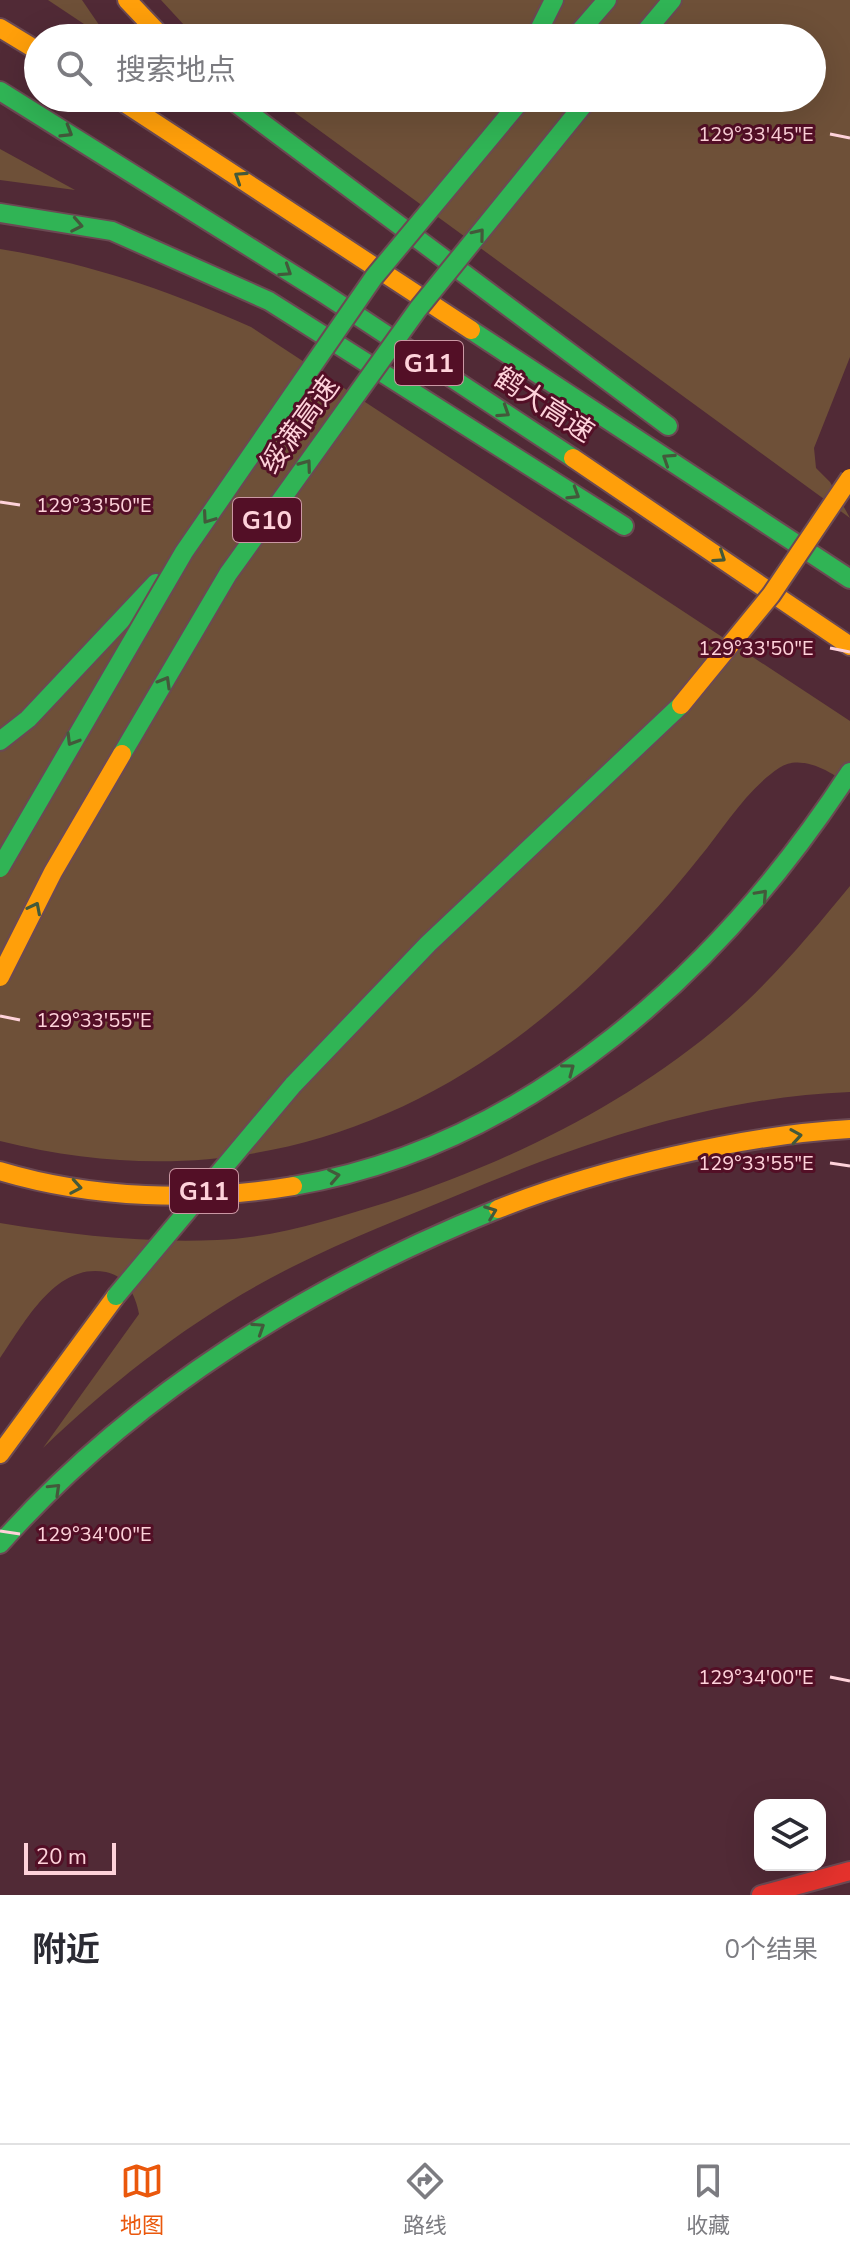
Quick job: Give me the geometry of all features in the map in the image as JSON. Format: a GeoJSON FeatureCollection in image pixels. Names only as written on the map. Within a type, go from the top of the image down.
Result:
{"type":"FeatureCollection","features":[{"type":"Feature","properties":{"kind":"main road"},"geometry":{"type":"LineString","coordinates":[[127,0],[150,24]]}},
{"type":"Feature","properties":{"kind":"main road"},"geometry":{"type":"LineString","coordinates":[[542,24],[554,0]]}},
{"type":"Feature","properties":{"kind":"main road"},"geometry":{"type":"LineString","coordinates":[[586,24],[607,0]]}},
{"type":"Feature","properties":{"kind":"main road"},"geometry":{"type":"LineString","coordinates":[[652,24],[672,0]]}},
{"type":"Feature","properties":{"kind":"main road"},"geometry":{"type":"LineString","coordinates":[[0,28],[24,43]]}},
{"type":"Feature","properties":{"kind":"main road","name":"鹤大高速"},"geometry":{"type":"LineString","coordinates":[[0,91],[24,106]]}},
{"type":"Feature","properties":{"kind":"main road","name":"鹤大高速"},"geometry":{"type":"LineString","coordinates":[[35,112],[132,171],[575,458],[850,646]]}},
{"type":"Feature","properties":{"kind":"main road","name":"鹤大高速"},"geometry":{"type":"LineString","coordinates":[[138,112],[850,579]]}},
{"type":"Feature","properties":{"kind":"main road"},"geometry":{"type":"LineString","coordinates":[[248,112],[684,437]]}},
{"type":"Feature","properties":{"kind":"main road","name":"绥满高速"},"geometry":{"type":"LineString","coordinates":[[0,868],[184,552],[374,277],[511,112]]}},
{"type":"Feature","properties":{"kind":"main road","name":"绥满高速"},"geometry":{"type":"LineString","coordinates":[[0,977],[53,872],[228,574],[418,309],[578,112]]}},
{"type":"Feature","properties":{"kind":"main road"},"geometry":{"type":"LineString","coordinates":[[374,277],[461,144]]}},
{"type":"Feature","properties":{"kind":"main road"},"geometry":{"type":"LineString","coordinates":[[0,213],[112,231],[269,301],[634,533]]}},
{"type":"Feature","properties":{"kind":"main road","name":"G11"},"geometry":{"type":"LineString","coordinates":[[0,1454],[116,1296],[293,1085],[428,944],[681,705],[748,627],[824,521],[850,478]]}},
{"type":"Feature","properties":{"kind":"main road"},"geometry":{"type":"LineString","coordinates":[[799,523],[850,560]]}},
{"type":"Feature","properties":{"kind":"main road"},"geometry":{"type":"LineString","coordinates":[[0,741],[38,709],[184,552]]}},
{"type":"Feature","properties":{"kind":"main road"},"geometry":{"type":"LineString","coordinates":[[742,601],[769,618]]}},
{"type":"Feature","properties":{"kind":"main road"},"geometry":{"type":"LineString","coordinates":[[0,1171],[108,1193],[195,1195],[275,1188],[364,1170],[455,1135],[542,1089],[623,1028],[687,972],[764,893],[828,809],[850,772]]}},
{"type":"Feature","properties":{"kind":"main road"},"geometry":{"type":"LineString","coordinates":[[0,1544],[99,1445],[206,1362],[311,1294],[422,1239],[555,1187],[694,1151],[850,1129]]}},
{"type":"Feature","properties":{"kind":"main road"},"geometry":{"type":"LineString","coordinates":[[761,1895],[850,1871]]}},
{"type":"Feature","properties":{"kind":"shaded area"},"geometry":{"type":"Polygon","coordinates":[[[48,0],[82,0],[98,24],[84,24],[48,0]]]}},
{"type":"Feature","properties":{"kind":"shaded area"},"geometry":{"type":"Polygon","coordinates":[[[161,0],[850,0],[850,357],[814,448],[816,468],[830,482],[850,518],[294,112],[826,112],[826,24],[183,24],[161,0]]]}},
{"type":"Feature","properties":{"kind":"shaded area"},"geometry":{"type":"Polygon","coordinates":[[[0,149],[75,190],[0,180],[0,149]]]}},
{"type":"Feature","properties":{"kind":"shaded area"},"geometry":{"type":"Polygon","coordinates":[[[0,249],[65,262],[128,280],[251,327],[850,721],[850,786],[825,770],[806,763],[779,768],[746,798],[669,895],[614,953],[549,1013],[480,1063],[408,1104],[333,1134],[254,1153],[173,1161],[88,1157],[0,1141],[0,249]]]}},
{"type":"Feature","properties":{"kind":"shaded area"},"geometry":{"type":"Polygon","coordinates":[[[850,886],[850,1092],[800,1096],[701,1112],[605,1139],[511,1173],[356,1237],[258,1285],[192,1326],[100,1396],[43,1448],[139,1314],[129,1288],[113,1274],[88,1271],[72,1276],[57,1285],[31,1312],[0,1358],[0,1223],[135,1239],[189,1241],[238,1238],[282,1232],[346,1215],[474,1170],[558,1132],[677,1059],[713,1031],[768,980],[850,886]]]}},
{"type":"Feature","properties":{"kind":"traffic: fast"},"geometry":{"type":"LineString","coordinates":[[542,24],[554,0]]}},
{"type":"Feature","properties":{"kind":"traffic: fast"},"geometry":{"type":"LineString","coordinates":[[586,24],[607,0]]}},
{"type":"Feature","properties":{"kind":"traffic: fast"},"geometry":{"type":"LineString","coordinates":[[652,24],[672,0]]}},
{"type":"Feature","properties":{"kind":"traffic: fast"},"geometry":{"type":"LineString","coordinates":[[0,91],[24,106]]}},
{"type":"Feature","properties":{"kind":"traffic: fast"},"geometry":{"type":"LineString","coordinates":[[34,112],[323,293],[573,458]]}},
{"type":"Feature","properties":{"kind":"traffic: fast"},"geometry":{"type":"LineString","coordinates":[[248,112],[668,426]]}},
{"type":"Feature","properties":{"kind":"traffic: fast"},"geometry":{"type":"LineString","coordinates":[[0,868],[184,552],[374,277],[511,112]]}},
{"type":"Feature","properties":{"kind":"traffic: fast"},"geometry":{"type":"LineString","coordinates":[[122,754],[228,574],[418,309],[578,112]]}},
{"type":"Feature","properties":{"kind":"traffic: fast"},"geometry":{"type":"LineString","coordinates":[[0,213],[112,231],[269,301],[624,526]]}},
{"type":"Feature","properties":{"kind":"traffic: fast"},"geometry":{"type":"LineString","coordinates":[[471,330],[850,579]]}},
{"type":"Feature","properties":{"kind":"traffic: fast"},"geometry":{"type":"LineString","coordinates":[[0,741],[28,719],[156,583]]}},
{"type":"Feature","properties":{"kind":"traffic: fast"},"geometry":{"type":"LineString","coordinates":[[293,1085],[428,944],[681,705]]}},
{"type":"Feature","properties":{"kind":"traffic: fast"},"geometry":{"type":"LineString","coordinates":[[293,1186],[380,1165],[463,1132],[540,1089],[613,1037],[681,978],[743,913],[799,844],[850,772]]}},
{"type":"Feature","properties":{"kind":"traffic: fast"},"geometry":{"type":"LineString","coordinates":[[116,1296],[293,1085]]}},
{"type":"Feature","properties":{"kind":"traffic: fast"},"geometry":{"type":"LineString","coordinates":[[0,1544],[52,1489],[108,1438],[167,1391],[230,1348],[294,1308],[361,1272],[498,1209]]}},
{"type":"Feature","properties":{"kind":"traffic: slow"},"geometry":{"type":"LineString","coordinates":[[127,0],[150,24]]}},
{"type":"Feature","properties":{"kind":"traffic: slow"},"geometry":{"type":"LineString","coordinates":[[0,28],[24,43]]}},
{"type":"Feature","properties":{"kind":"traffic: slow"},"geometry":{"type":"LineString","coordinates":[[138,112],[471,330]]}},
{"type":"Feature","properties":{"kind":"traffic: slow"},"geometry":{"type":"LineString","coordinates":[[573,458],[850,646]]}},
{"type":"Feature","properties":{"kind":"traffic: slow"},"geometry":{"type":"LineString","coordinates":[[681,705],[771,595],[850,478]]}},
{"type":"Feature","properties":{"kind":"traffic: slow"},"geometry":{"type":"LineString","coordinates":[[0,977],[53,872],[122,754]]}},
{"type":"Feature","properties":{"kind":"traffic: slow"},"geometry":{"type":"LineString","coordinates":[[498,1209],[580,1180],[671,1156],[764,1138],[850,1129]]}},
{"type":"Feature","properties":{"kind":"traffic: slow"},"geometry":{"type":"LineString","coordinates":[[0,1171],[72,1187],[146,1195],[220,1194],[293,1186]]}},
{"type":"Feature","properties":{"kind":"traffic: slow"},"geometry":{"type":"LineString","coordinates":[[0,1454],[116,1296]]}},
{"type":"Feature","properties":{"kind":"traffic: jam"},"geometry":{"type":"LineString","coordinates":[[761,1895],[850,1871]]}}]}
